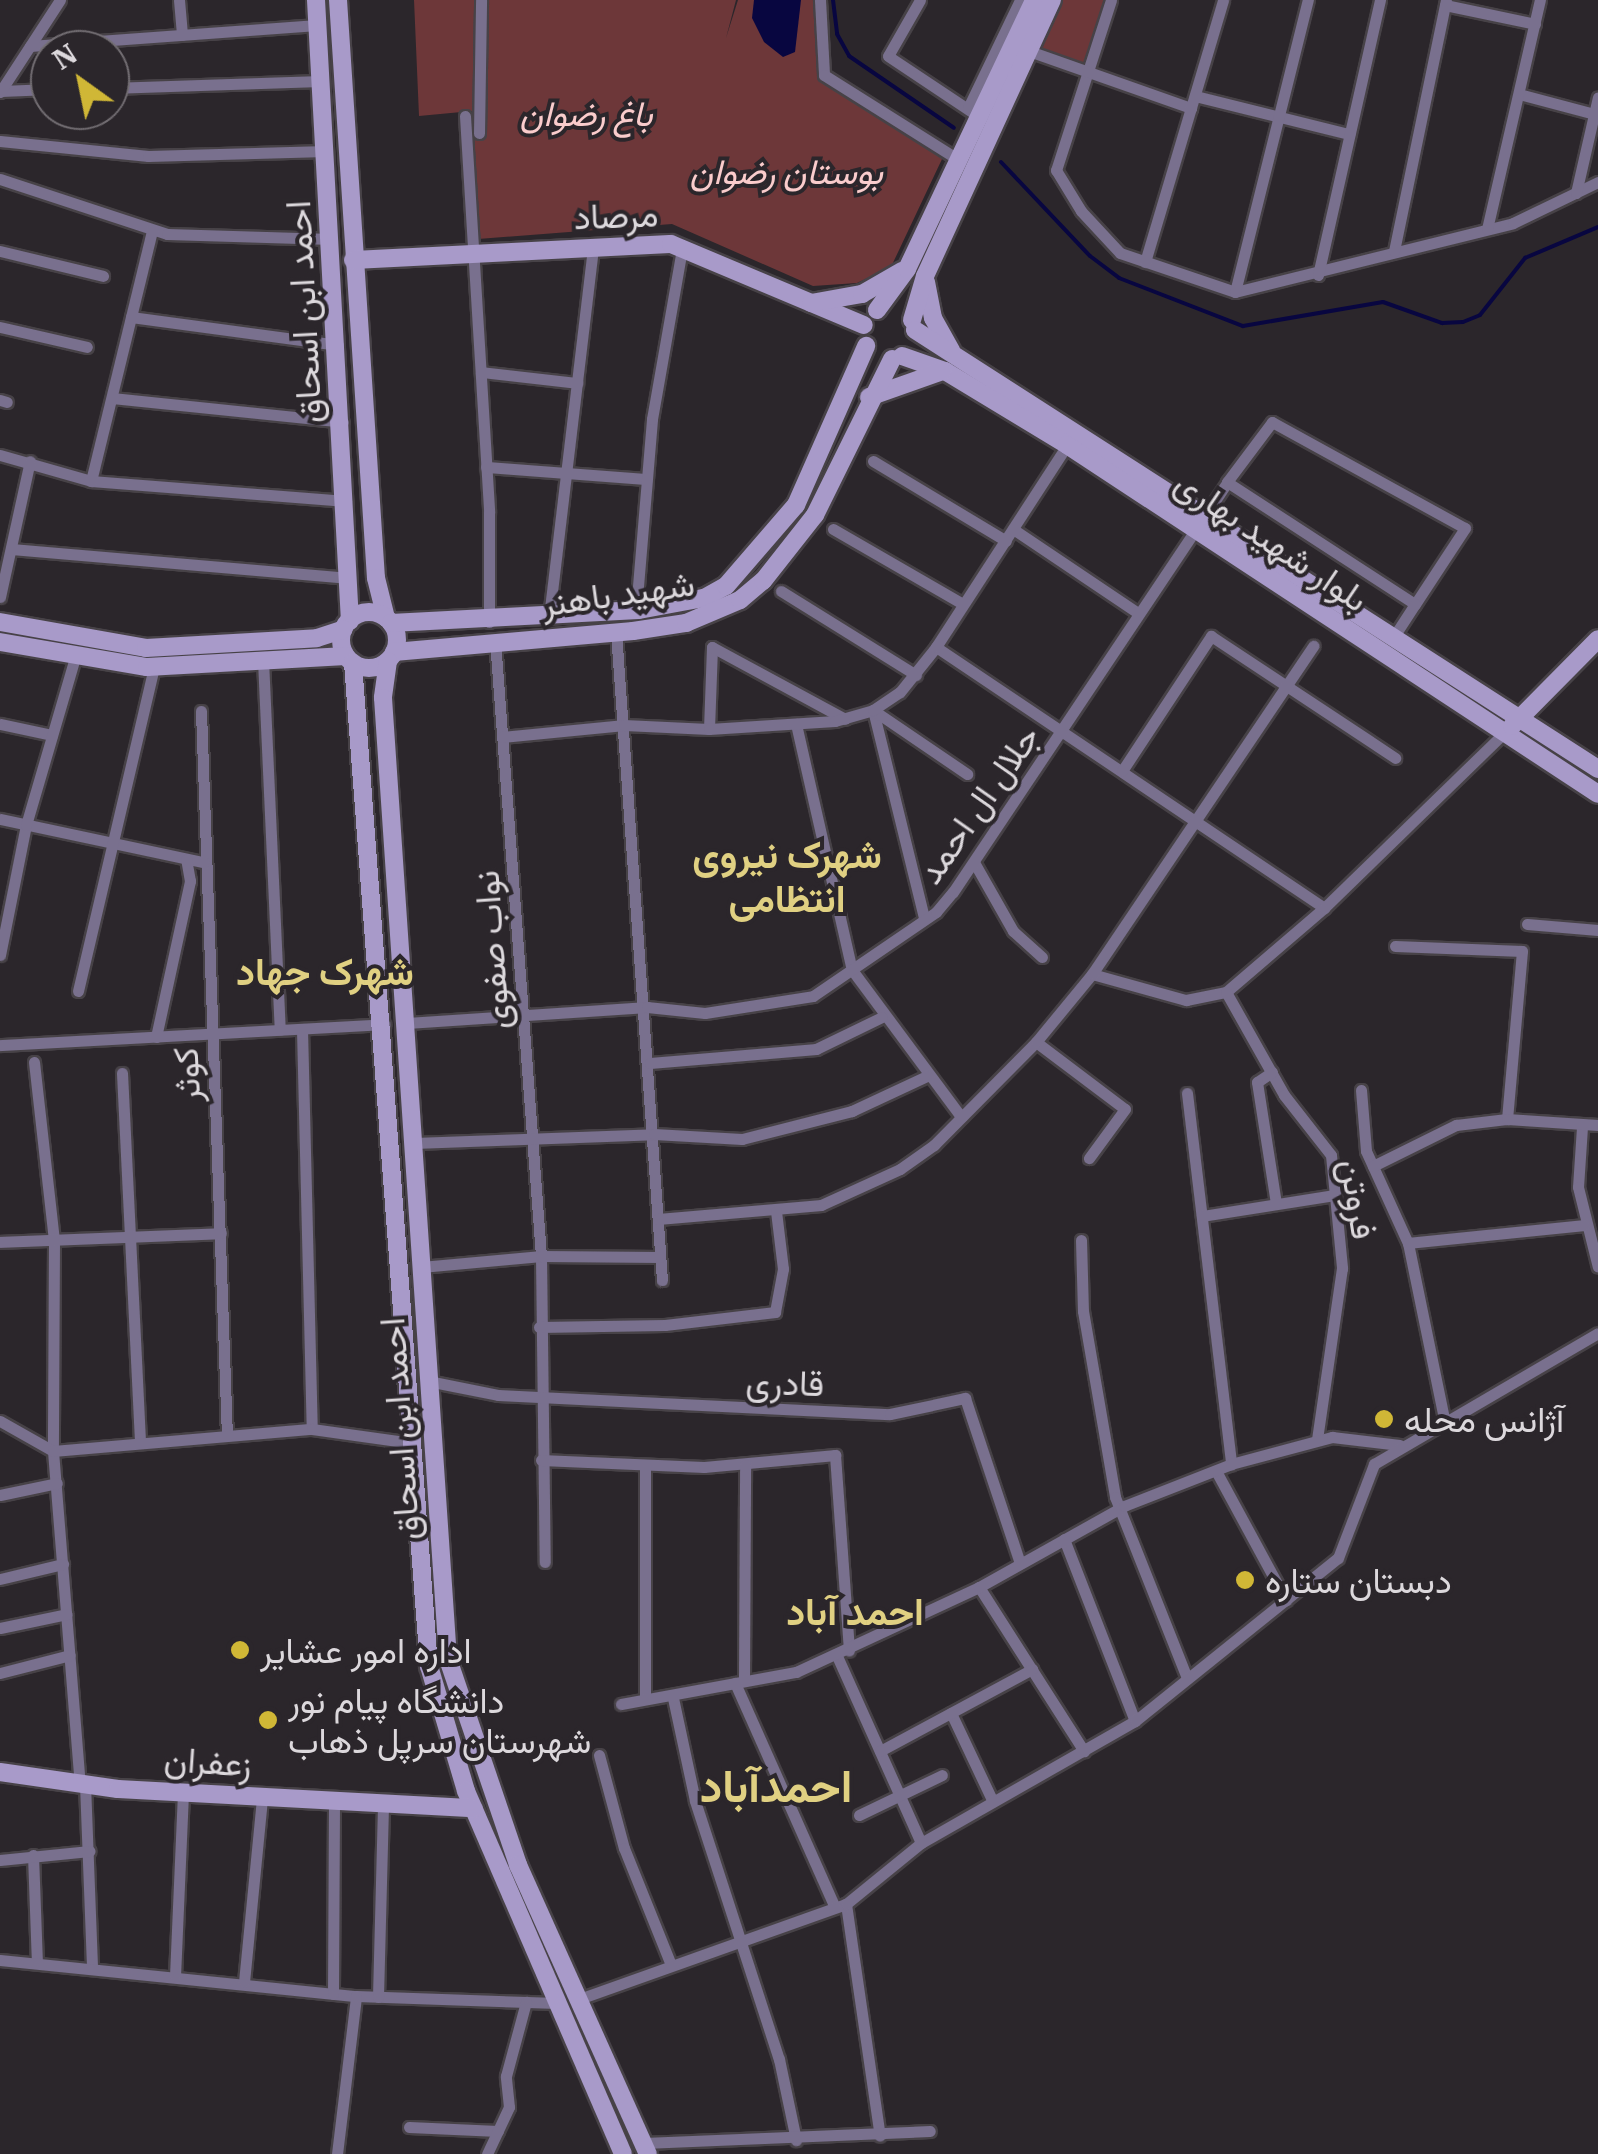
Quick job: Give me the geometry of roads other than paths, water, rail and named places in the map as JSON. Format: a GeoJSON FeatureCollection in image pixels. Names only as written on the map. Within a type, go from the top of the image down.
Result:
{"type":"FeatureCollection","features":[{"type":"Feature","properties":{"kind":"main road","name":"احمد ابن اسحاق"},"geometry":{"type":"LineString","coordinates":[[316,0],[348,501],[351,578],[347,625]]}},
{"type":"Feature","properties":{"kind":"main road","name":"احمد ابن اسحاق"},"geometry":{"type":"LineString","coordinates":[[338,0],[376,578],[388,620]]}},
{"type":"Feature","properties":{"kind":"main road"},"geometry":{"type":"LineString","coordinates":[[916,272],[914,325],[897,358],[866,346],[864,325],[916,272],[967,165],[981,116],[1034,0]]}},
{"type":"Feature","properties":{"kind":"main road"},"geometry":{"type":"LineString","coordinates":[[981,116],[1029,51],[1052,0]]}},
{"type":"Feature","properties":{"kind":"main road","name":"مرصاد"},"geometry":{"type":"LineString","coordinates":[[353,260],[473,252],[682,248],[864,325]]}},
{"type":"Feature","properties":{"kind":"main road"},"geometry":{"type":"LineString","coordinates":[[811,303],[862,294],[916,272]]}},
{"type":"Feature","properties":{"kind":"main road"},"geometry":{"type":"LineString","coordinates":[[868,397],[949,363],[916,272]]}},
{"type":"Feature","properties":{"kind":"main road"},"geometry":{"type":"LineString","coordinates":[[877,310],[893,307],[914,325]]}},
{"type":"Feature","properties":{"kind":"main road","name":"بلوار شهید بهاری"},"geometry":{"type":"LineString","coordinates":[[914,325],[949,363],[1066,446],[1200,520],[1504,733],[1598,794]]}},
{"type":"Feature","properties":{"kind":"main road","name":"شهید باهنر"},"geometry":{"type":"LineString","coordinates":[[391,656],[549,617],[637,610],[704,598],[747,568],[796,505],[866,346]]}},
{"type":"Feature","properties":{"kind":"main road","name":"شهید باهنر"},"geometry":{"type":"LineString","coordinates":[[388,620],[492,631],[610,633],[713,614],[763,582],[815,515],[868,397],[897,358]]}},
{"type":"Feature","properties":{"kind":"main road","name":"بلوار شهید بهاری"},"geometry":{"type":"LineString","coordinates":[[897,358],[949,363],[1395,636],[1598,769]]}},
{"type":"Feature","properties":{"kind":"main road"},"geometry":{"type":"LineString","coordinates":[[637,610],[634,622],[641,630]]}},
{"type":"Feature","properties":{"kind":"main road"},"geometry":{"type":"LineString","coordinates":[[0,622],[146,648],[317,638],[363,613],[388,620],[391,656],[371,668],[350,659],[154,667],[0,642]]}},
{"type":"Feature","properties":{"kind":"main road"},"geometry":{"type":"LineString","coordinates":[[606,613],[610,633]]}},
{"type":"Feature","properties":{"kind":"main road"},"geometry":{"type":"LineString","coordinates":[[347,625],[350,659]]}},
{"type":"Feature","properties":{"kind":"main road"},"geometry":{"type":"LineString","coordinates":[[1504,733],[1598,639]]}},
{"type":"Feature","properties":{"kind":"main road","name":"احمد ابن اسحاق"},"geometry":{"type":"LineString","coordinates":[[391,656],[383,698],[443,1616],[461,1712],[518,1865],[646,2149]]}},
{"type":"Feature","properties":{"kind":"main road","name":"احمد ابن اسحاق"},"geometry":{"type":"LineString","coordinates":[[350,659],[384,1024],[428,1666],[473,1808],[622,2154]]}},
{"type":"Feature","properties":{"kind":"main road"},"geometry":{"type":"LineString","coordinates":[[408,1380],[418,1390],[428,1381]]}},
{"type":"Feature","properties":{"kind":"main road"},"geometry":{"type":"LineString","coordinates":[[411,1435],[420,1418],[431,1424]]}},
{"type":"Feature","properties":{"kind":"main road","name":"زعفران"},"geometry":{"type":"LineString","coordinates":[[0,1772],[83,1784],[473,1808]]}},
{"type":"Feature","properties":{"kind":"street"},"geometry":{"type":"LineString","coordinates":[[40,30],[60,0]]}},
{"type":"Feature","properties":{"kind":"street"},"geometry":{"type":"LineString","coordinates":[[179,0],[182,35]]}},
{"type":"Feature","properties":{"kind":"street"},"geometry":{"type":"LineString","coordinates":[[479,133],[481,0]]}},
{"type":"Feature","properties":{"kind":"street"},"geometry":{"type":"LineString","coordinates":[[820,0],[824,76],[967,165]]}},
{"type":"Feature","properties":{"kind":"street"},"geometry":{"type":"LineString","coordinates":[[920,0],[888,56],[981,116],[1020,0]]}},
{"type":"Feature","properties":{"kind":"street"},"geometry":{"type":"LineString","coordinates":[[1111,0],[1056,170],[1081,211],[1120,252],[1145,262],[1234,292],[1318,275],[1394,251],[1487,229],[1598,182]]}},
{"type":"Feature","properties":{"kind":"street"},"geometry":{"type":"LineString","coordinates":[[1145,262],[1223,0]]}},
{"type":"Feature","properties":{"kind":"street"},"geometry":{"type":"LineString","coordinates":[[1234,292],[1274,120],[1308,0]]}},
{"type":"Feature","properties":{"kind":"street"},"geometry":{"type":"LineString","coordinates":[[1318,275],[1380,0]]}},
{"type":"Feature","properties":{"kind":"street"},"geometry":{"type":"LineString","coordinates":[[1487,229],[1540,0]]}},
{"type":"Feature","properties":{"kind":"street"},"geometry":{"type":"LineString","coordinates":[[1394,251],[1446,2],[1535,24]]}},
{"type":"Feature","properties":{"kind":"street"},"geometry":{"type":"LineString","coordinates":[[130,39],[318,24]]}},
{"type":"Feature","properties":{"kind":"street"},"geometry":{"type":"LineString","coordinates":[[0,92],[30,46]]}},
{"type":"Feature","properties":{"kind":"street"},"geometry":{"type":"LineString","coordinates":[[1029,51],[1193,102],[1349,134]]}},
{"type":"Feature","properties":{"kind":"street"},"geometry":{"type":"LineString","coordinates":[[130,87],[321,81]]}},
{"type":"Feature","properties":{"kind":"street"},"geometry":{"type":"LineString","coordinates":[[0,92],[30,91]]}},
{"type":"Feature","properties":{"kind":"street"},"geometry":{"type":"LineString","coordinates":[[1519,94],[1594,114]]}},
{"type":"Feature","properties":{"kind":"street"},"geometry":{"type":"LineString","coordinates":[[1576,192],[1598,97]]}},
{"type":"Feature","properties":{"kind":"street","name":"نواب صفوی"},"geometry":{"type":"LineString","coordinates":[[466,116],[492,631],[540,1256],[538,1395],[544,1562]]}},
{"type":"Feature","properties":{"kind":"street"},"geometry":{"type":"LineString","coordinates":[[0,141],[148,156],[326,151]]}},
{"type":"Feature","properties":{"kind":"street"},"geometry":{"type":"LineString","coordinates":[[0,179],[152,230],[332,239]]}},
{"type":"Feature","properties":{"kind":"street"},"geometry":{"type":"LineString","coordinates":[[91,481],[152,230]]}},
{"type":"Feature","properties":{"kind":"street"},"geometry":{"type":"LineString","coordinates":[[549,617],[563,473],[593,248]]}},
{"type":"Feature","properties":{"kind":"street"},"geometry":{"type":"LineString","coordinates":[[637,610],[647,479],[682,248]]}},
{"type":"Feature","properties":{"kind":"street"},"geometry":{"type":"LineString","coordinates":[[0,251],[103,276]]}},
{"type":"Feature","properties":{"kind":"street"},"geometry":{"type":"LineString","coordinates":[[131,317],[338,345]]}},
{"type":"Feature","properties":{"kind":"street"},"geometry":{"type":"LineString","coordinates":[[0,327],[87,348]]}},
{"type":"Feature","properties":{"kind":"street"},"geometry":{"type":"LineString","coordinates":[[481,372],[576,383]]}},
{"type":"Feature","properties":{"kind":"street"},"geometry":{"type":"LineString","coordinates":[[112,398],[342,422]]}},
{"type":"Feature","properties":{"kind":"street","name":"جلال ال احمد"},"geometry":{"type":"LineString","coordinates":[[407,1024],[647,1008],[704,1013],[785,1004],[813,996],[852,970],[924,918],[975,864],[1200,520],[1272,422],[1465,528],[1415,604]]}},
{"type":"Feature","properties":{"kind":"street"},"geometry":{"type":"LineString","coordinates":[[502,737],[624,725],[710,729],[796,724],[845,719],[873,710],[916,675],[1066,446]]}},
{"type":"Feature","properties":{"kind":"street"},"geometry":{"type":"LineString","coordinates":[[0,456],[91,481],[348,501]]}},
{"type":"Feature","properties":{"kind":"street"},"geometry":{"type":"LineString","coordinates":[[873,461],[1006,542]]}},
{"type":"Feature","properties":{"kind":"street"},"geometry":{"type":"LineString","coordinates":[[0,597],[30,462]]}},
{"type":"Feature","properties":{"kind":"street"},"geometry":{"type":"LineString","coordinates":[[486,467],[647,479]]}},
{"type":"Feature","properties":{"kind":"street"},"geometry":{"type":"LineString","coordinates":[[1228,482],[1415,604],[1395,636]]}},
{"type":"Feature","properties":{"kind":"street"},"geometry":{"type":"LineString","coordinates":[[833,529],[962,604]]}},
{"type":"Feature","properties":{"kind":"street"},"geometry":{"type":"LineString","coordinates":[[1013,530],[1138,613]]}},
{"type":"Feature","properties":{"kind":"street"},"geometry":{"type":"LineString","coordinates":[[11,548],[351,578]]}},
{"type":"Feature","properties":{"kind":"street"},"geometry":{"type":"LineString","coordinates":[[781,591],[916,675]]}},
{"type":"Feature","properties":{"kind":"street"},"geometry":{"type":"LineString","coordinates":[[610,633],[624,725],[647,1008],[662,1280]]}},
{"type":"Feature","properties":{"kind":"street"},"geometry":{"type":"LineString","coordinates":[[1122,771],[1212,636],[1396,758]]}},
{"type":"Feature","properties":{"kind":"street"},"geometry":{"type":"LineString","coordinates":[[658,1219],[820,1205],[900,1169],[961,1117],[1036,1042],[1092,974],[1200,822],[1313,646]]}},
{"type":"Feature","properties":{"kind":"street"},"geometry":{"type":"LineString","coordinates":[[710,729],[712,647],[845,719]]}},
{"type":"Feature","properties":{"kind":"street"},"geometry":{"type":"LineString","coordinates":[[936,647],[1064,729],[1324,908]]}},
{"type":"Feature","properties":{"kind":"street"},"geometry":{"type":"LineString","coordinates":[[0,955],[26,825],[75,656]]}},
{"type":"Feature","properties":{"kind":"street"},"geometry":{"type":"LineString","coordinates":[[263,660],[280,1030]]}},
{"type":"Feature","properties":{"kind":"street"},"geometry":{"type":"LineString","coordinates":[[78,992],[154,667]]}},
{"type":"Feature","properties":{"kind":"street"},"geometry":{"type":"LineString","coordinates":[[873,710],[967,774]]}},
{"type":"Feature","properties":{"kind":"street"},"geometry":{"type":"LineString","coordinates":[[873,710],[924,918]]}},
{"type":"Feature","properties":{"kind":"street","name":"کوثر"},"geometry":{"type":"LineString","coordinates":[[201,711],[203,862],[227,1436]]}},
{"type":"Feature","properties":{"kind":"street"},"geometry":{"type":"LineString","coordinates":[[0,724],[52,735]]}},
{"type":"Feature","properties":{"kind":"street"},"geometry":{"type":"LineString","coordinates":[[796,724],[852,970],[882,1017],[961,1117]]}},
{"type":"Feature","properties":{"kind":"street"},"geometry":{"type":"LineString","coordinates":[[1092,974],[1186,1000],[1226,992],[1324,908],[1504,733]]}},
{"type":"Feature","properties":{"kind":"street"},"geometry":{"type":"LineString","coordinates":[[0,819],[203,862]]}},
{"type":"Feature","properties":{"kind":"street"},"geometry":{"type":"LineString","coordinates":[[156,1036],[190,880],[186,859]]}},
{"type":"Feature","properties":{"kind":"street"},"geometry":{"type":"LineString","coordinates":[[975,864],[1013,932],[1042,957]]}},
{"type":"Feature","properties":{"kind":"street"},"geometry":{"type":"LineString","coordinates":[[1527,924],[1598,930]]}},
{"type":"Feature","properties":{"kind":"street"},"geometry":{"type":"LineString","coordinates":[[1395,946],[1522,951],[1507,1118]]}},
{"type":"Feature","properties":{"kind":"street","name":"فروتن"},"geometry":{"type":"LineString","coordinates":[[1226,992],[1272,1072],[1330,1155],[1342,1268],[1317,1440]]}},
{"type":"Feature","properties":{"kind":"street"},"geometry":{"type":"LineString","coordinates":[[650,1063],[816,1049],[882,1017]]}},
{"type":"Feature","properties":{"kind":"street"},"geometry":{"type":"LineString","coordinates":[[0,1045],[384,1024]]}},
{"type":"Feature","properties":{"kind":"street"},"geometry":{"type":"LineString","coordinates":[[302,1029],[312,1429]]}},
{"type":"Feature","properties":{"kind":"street"},"geometry":{"type":"LineString","coordinates":[[1036,1042],[1125,1109],[1089,1158]]}},
{"type":"Feature","properties":{"kind":"street"},"geometry":{"type":"LineString","coordinates":[[34,1062],[54,1241],[53,1451],[90,1851],[92,1969]]}},
{"type":"Feature","properties":{"kind":"street"},"geometry":{"type":"LineString","coordinates":[[122,1072],[134,1235],[140,1439]]}},
{"type":"Feature","properties":{"kind":"street"},"geometry":{"type":"LineString","coordinates":[[1272,1072],[1257,1082],[1276,1203]]}},
{"type":"Feature","properties":{"kind":"street"},"geometry":{"type":"LineString","coordinates":[[414,1143],[654,1134],[742,1139],[852,1111],[928,1076]]}},
{"type":"Feature","properties":{"kind":"street"},"geometry":{"type":"LineString","coordinates":[[1360,1090],[1372,1166],[1408,1244],[1444,1418]]}},
{"type":"Feature","properties":{"kind":"street"},"geometry":{"type":"LineString","coordinates":[[1187,1092],[1231,1464]]}},
{"type":"Feature","properties":{"kind":"street"},"geometry":{"type":"LineString","coordinates":[[1372,1166],[1456,1125],[1507,1118],[1582,1127],[1598,1125]]}},
{"type":"Feature","properties":{"kind":"street"},"geometry":{"type":"LineString","coordinates":[[1582,1127],[1578,1187],[1584,1225],[1598,1266]]}},
{"type":"Feature","properties":{"kind":"street"},"geometry":{"type":"LineString","coordinates":[[1202,1216],[1335,1195]]}},
{"type":"Feature","properties":{"kind":"street"},"geometry":{"type":"LineString","coordinates":[[539,1327],[665,1324],[775,1312],[783,1269],[776,1211]]}},
{"type":"Feature","properties":{"kind":"street"},"geometry":{"type":"LineString","coordinates":[[1408,1244],[1584,1225]]}},
{"type":"Feature","properties":{"kind":"street"},"geometry":{"type":"LineString","coordinates":[[0,1242],[221,1233]]}},
{"type":"Feature","properties":{"kind":"street"},"geometry":{"type":"LineString","coordinates":[[1081,1240],[1090,1366],[1115,1497],[1124,1506],[1187,1678]]}},
{"type":"Feature","properties":{"kind":"street"},"geometry":{"type":"LineString","coordinates":[[422,1267],[540,1256],[660,1257]]}},
{"type":"Feature","properties":{"kind":"street"},"geometry":{"type":"LineString","coordinates":[[579,1999],[840,1905],[920,1844],[1136,1721],[1338,1558],[1374,1464],[1444,1418],[1598,1333]]}},
{"type":"Feature","properties":{"kind":"street","name":"قادری"},"geometry":{"type":"LineString","coordinates":[[428,1381],[538,1395],[890,1414],[965,1398],[1020,1563]]}},
{"type":"Feature","properties":{"kind":"street"},"geometry":{"type":"LineString","coordinates":[[0,1421],[53,1451],[140,1439],[312,1429],[411,1435]]}},
{"type":"Feature","properties":{"kind":"street"},"geometry":{"type":"LineString","coordinates":[[621,1704],[673,1698],[796,1672],[980,1587],[1124,1506],[1231,1464],[1317,1440],[1400,1445]]}},
{"type":"Feature","properties":{"kind":"street"},"geometry":{"type":"LineString","coordinates":[[541,1460],[645,1467],[745,1465],[835,1455],[843,1653],[920,1844]]}},
{"type":"Feature","properties":{"kind":"street"},"geometry":{"type":"LineString","coordinates":[[745,1465],[739,1682],[840,1905],[880,2136]]}},
{"type":"Feature","properties":{"kind":"street"},"geometry":{"type":"LineString","coordinates":[[645,1467],[646,1699]]}},
{"type":"Feature","properties":{"kind":"street"},"geometry":{"type":"LineString","coordinates":[[1216,1471],[1286,1600]]}},
{"type":"Feature","properties":{"kind":"street"},"geometry":{"type":"LineString","coordinates":[[0,1495],[57,1483]]}},
{"type":"Feature","properties":{"kind":"street"},"geometry":{"type":"LineString","coordinates":[[1064,1538],[1136,1721]]}},
{"type":"Feature","properties":{"kind":"street"},"geometry":{"type":"LineString","coordinates":[[0,1579],[63,1564]]}},
{"type":"Feature","properties":{"kind":"street"},"geometry":{"type":"LineString","coordinates":[[980,1587],[1084,1751]]}},
{"type":"Feature","properties":{"kind":"street"},"geometry":{"type":"LineString","coordinates":[[0,1628],[67,1614]]}},
{"type":"Feature","properties":{"kind":"street"},"geometry":{"type":"LineString","coordinates":[[0,1673],[70,1655]]}},
{"type":"Feature","properties":{"kind":"street"},"geometry":{"type":"LineString","coordinates":[[880,1751],[1032,1669]]}},
{"type":"Feature","properties":{"kind":"street"},"geometry":{"type":"LineString","coordinates":[[673,1698],[694,1801],[779,2058],[796,2140]]}},
{"type":"Feature","properties":{"kind":"street"},"geometry":{"type":"LineString","coordinates":[[952,1713],[993,1802]]}},
{"type":"Feature","properties":{"kind":"street"},"geometry":{"type":"LineString","coordinates":[[599,1755],[624,1848],[670,1964]]}},
{"type":"Feature","properties":{"kind":"street"},"geometry":{"type":"LineString","coordinates":[[858,1816],[942,1775]]}},
{"type":"Feature","properties":{"kind":"street"},"geometry":{"type":"LineString","coordinates":[[175,1976],[183,1790]]}},
{"type":"Feature","properties":{"kind":"street"},"geometry":{"type":"LineString","coordinates":[[244,1982],[262,1797]]}},
{"type":"Feature","properties":{"kind":"street"},"geometry":{"type":"LineString","coordinates":[[333,1994],[334,1800]]}},
{"type":"Feature","properties":{"kind":"street"},"geometry":{"type":"LineString","coordinates":[[378,1997],[382,1801]]}},
{"type":"Feature","properties":{"kind":"street"},"geometry":{"type":"LineString","coordinates":[[0,1860],[90,1851]]}},
{"type":"Feature","properties":{"kind":"street"},"geometry":{"type":"LineString","coordinates":[[33,1855],[37,1963]]}},
{"type":"Feature","properties":{"kind":"street"},"geometry":{"type":"LineString","coordinates":[[0,1960],[356,1996],[557,2003]]}},
{"type":"Feature","properties":{"kind":"street"},"geometry":{"type":"LineString","coordinates":[[337,2154],[356,1996]]}},
{"type":"Feature","properties":{"kind":"street"},"geometry":{"type":"LineString","coordinates":[[487,2154],[508,2107],[506,2076],[526,2002]]}},
{"type":"Feature","properties":{"kind":"street"},"geometry":{"type":"LineString","coordinates":[[409,2127],[498,2131]]}},
{"type":"Feature","properties":{"kind":"street"},"geometry":{"type":"LineString","coordinates":[[646,2149],[930,2130]]}},
{"type":"Feature","properties":{"kind":"waterway"},"geometry":{"type":"LineString","coordinates":[[833,0],[837,34],[849,56],[954,128]]}},
{"type":"Feature","properties":{"kind":"waterway"},"geometry":{"type":"LineString","coordinates":[[1001,162],[1090,256],[1119,278],[1243,326],[1383,302],[1442,323],[1463,322],[1480,315],[1525,258],[1598,227]]}},
{"type":"Feature","properties":{"kind":"place","name":"آژانس محله"},"geometry":{"type":"Point","coordinates":[1384,1419]}},
{"type":"Feature","properties":{"kind":"place","name":"دبستان ستاره"},"geometry":{"type":"Point","coordinates":[1245,1580]}},
{"type":"Feature","properties":{"kind":"place","name":"اداره امور عشایر"},"geometry":{"type":"Point","coordinates":[240,1650]}},
{"type":"Feature","properties":{"kind":"place","name":"دانشگاه پیام نور شهرستان سرپل ذهاب"},"geometry":{"type":"Point","coordinates":[268,1720]}},
{"type":"Feature","properties":{"kind":"district","name":"شهرک نیروی انتظامی"},"geometry":{"type":"Point","coordinates":[787,876]}},
{"type":"Feature","properties":{"kind":"district","name":"شهرک جهاد"},"geometry":{"type":"Point","coordinates":[325,971]}},
{"type":"Feature","properties":{"kind":"district","name":"احمد آباد"},"geometry":{"type":"Point","coordinates":[855,1611]}},
{"type":"Feature","properties":{"kind":"district","name":"احمدآباد"},"geometry":{"type":"Point","coordinates":[776,1786]}},
{"type":"Feature","properties":{"kind":"park label","name":"باغ رضوان"},"geometry":{"type":"Point","coordinates":[586,113]}},
{"type":"Feature","properties":{"kind":"park label","name":"بوستان رضوان"},"geometry":{"type":"Point","coordinates":[786,171]}}]}
